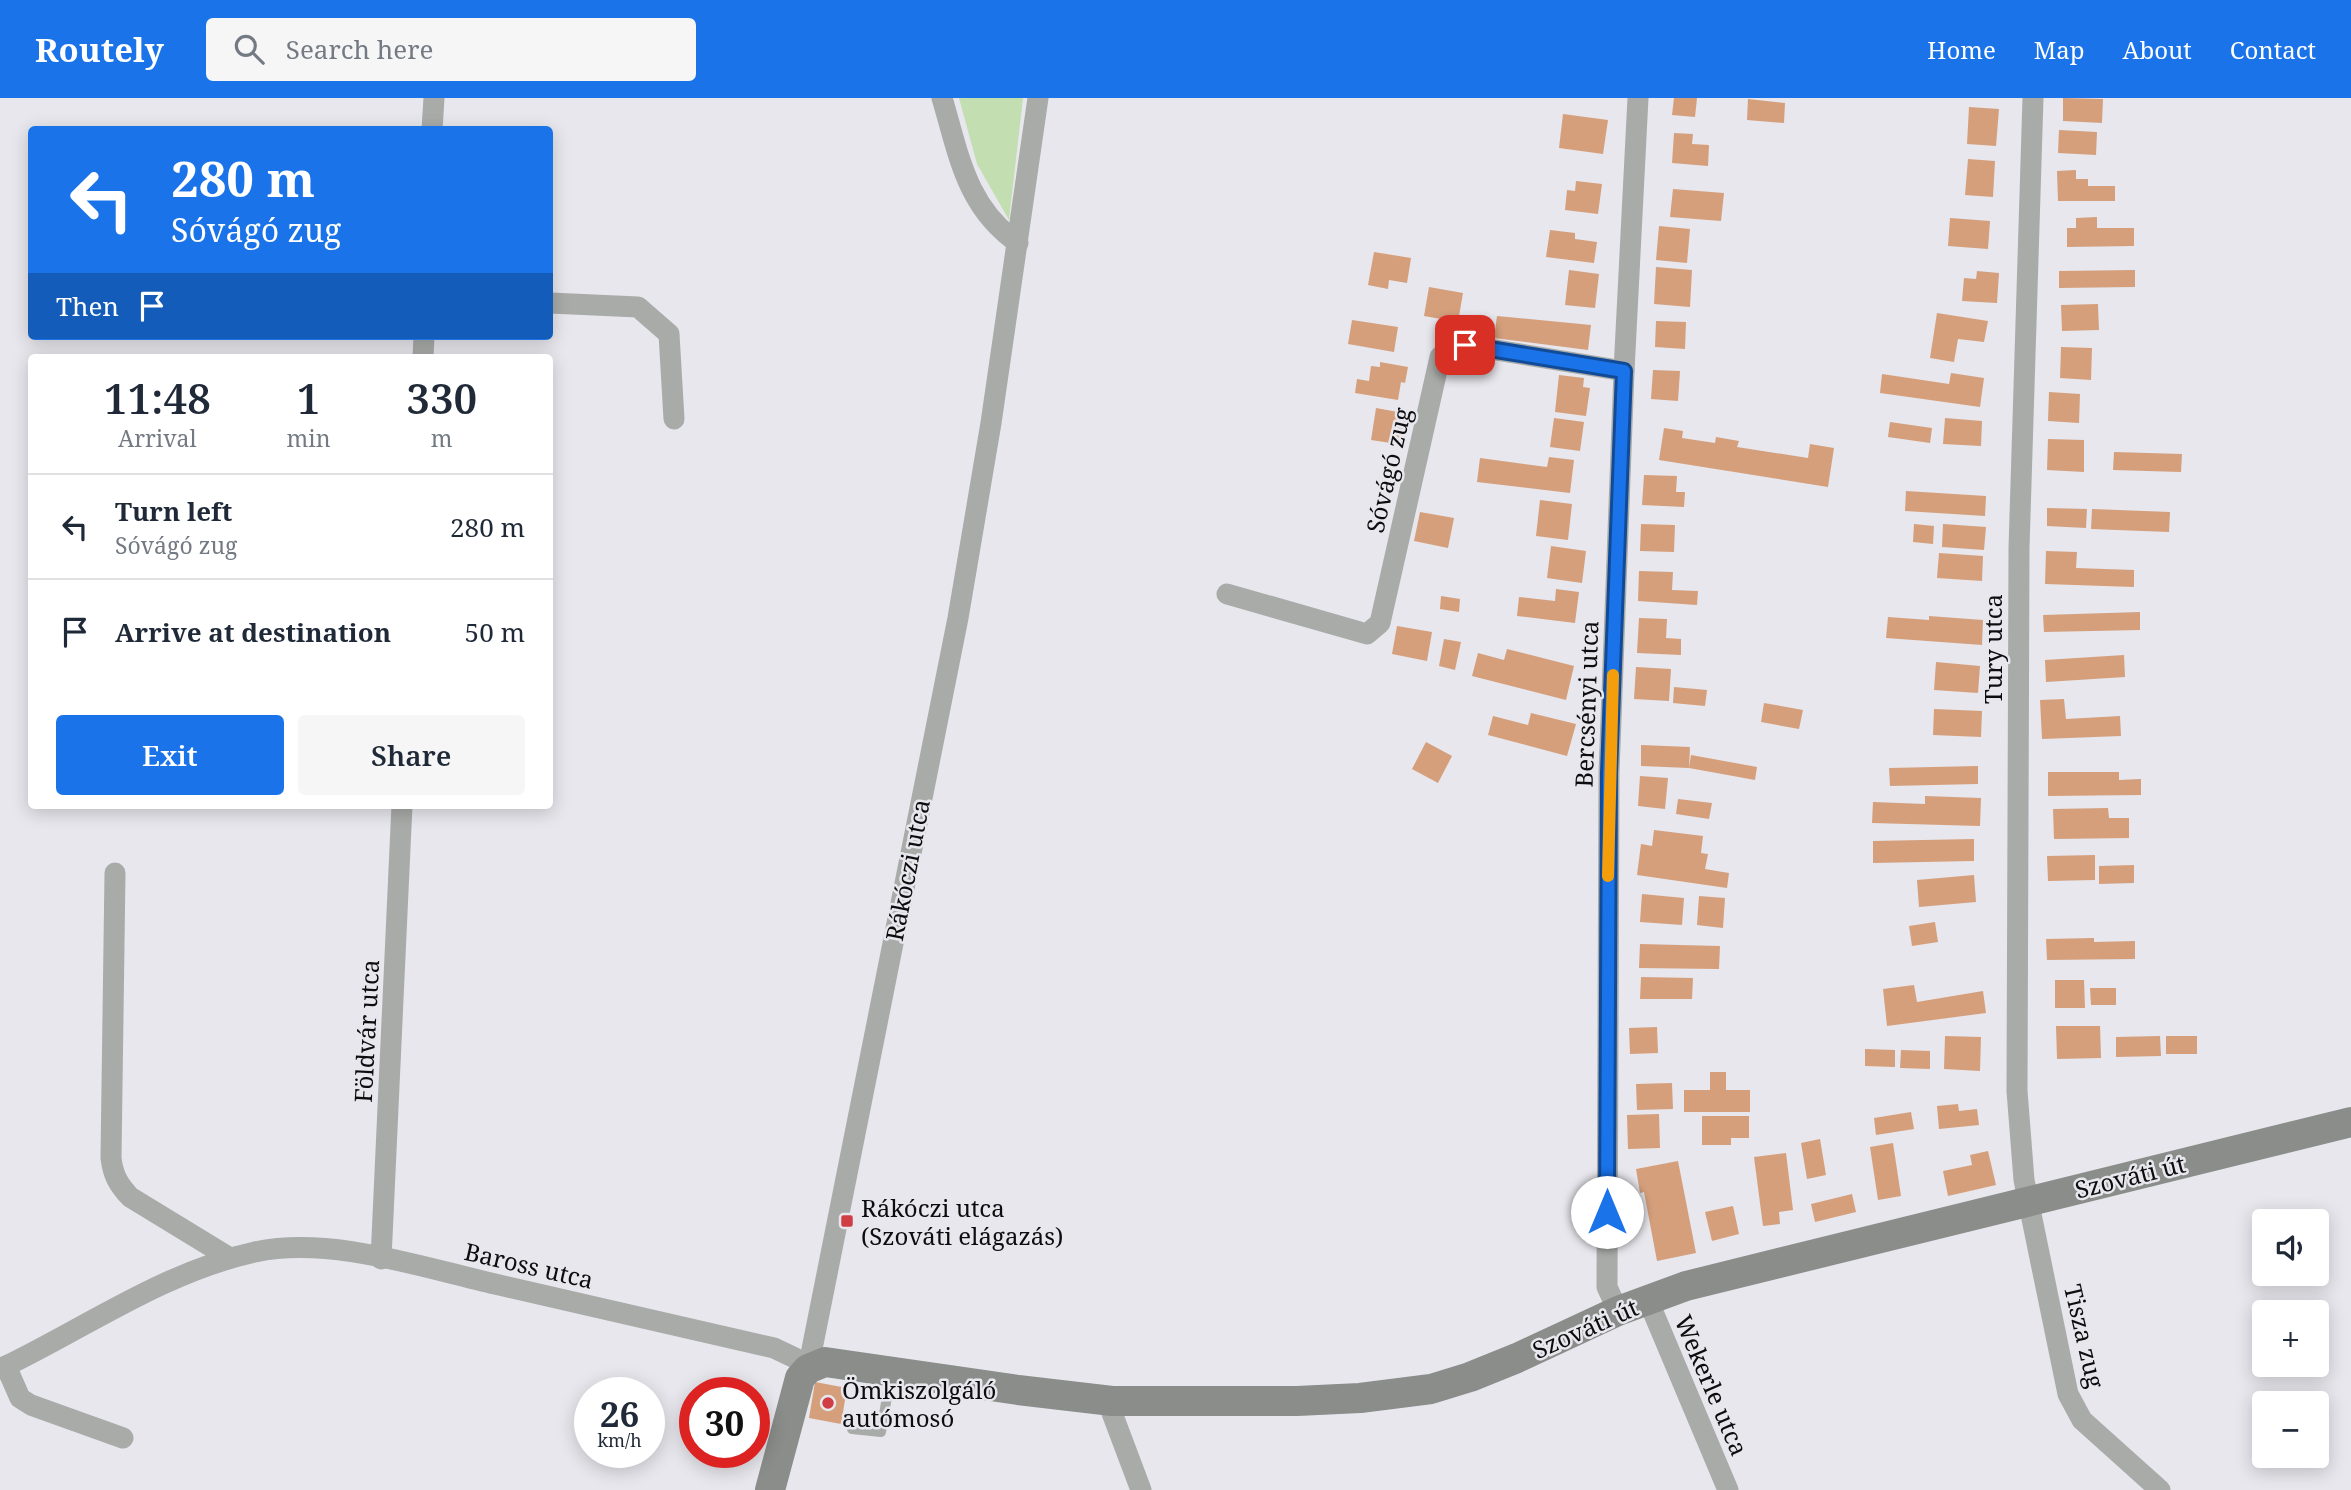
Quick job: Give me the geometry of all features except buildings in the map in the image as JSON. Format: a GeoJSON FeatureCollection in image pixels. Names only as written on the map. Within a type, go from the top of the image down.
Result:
{"type":"FeatureCollection","features":[{"type":"Feature","properties":{"kind":"main road","name":"Szováti út"},"geometry":{"type":"LineString","coordinates":[[808,1369],[825,1362],[1066,1397],[1112,1401],[1297,1401],[1360,1398],[1431,1390],[1517,1358],[1618,1311],[1716,1277],[2351,1122]]}},
{"type":"Feature","properties":{"kind":"main road","name":"Rákóczi utca"},"geometry":{"type":"LineString","coordinates":[[770,1490],[796,1390],[800,1378],[808,1369]]}},
{"type":"Feature","properties":{"kind":"street"},"geometry":{"type":"LineString","coordinates":[[432,126],[434,98]]}},
{"type":"Feature","properties":{"kind":"street"},"geometry":{"type":"LineString","coordinates":[[942,98],[967,183],[990,221],[1018,243]]}},
{"type":"Feature","properties":{"kind":"street","name":"Rákóczi utca"},"geometry":{"type":"LineString","coordinates":[[808,1369],[958,618],[991,423],[1038,98]]}},
{"type":"Feature","properties":{"kind":"street","name":"Bercsényi utca"},"geometry":{"type":"LineString","coordinates":[[1618,1311],[1607,1287],[1609,773],[1624,371],[1638,98]]}},
{"type":"Feature","properties":{"kind":"street","name":"Tury utca"},"geometry":{"type":"LineString","coordinates":[[2028,1200],[2017,1091],[2019,576],[2033,98]]}},
{"type":"Feature","properties":{"kind":"street"},"geometry":{"type":"LineString","coordinates":[[553,303],[638,307],[669,334],[674,419]]}},
{"type":"Feature","properties":{"kind":"street","name":"Sóvágó zug"},"geometry":{"type":"LineString","coordinates":[[1227,594],[1367,634],[1380,623],[1440,357],[1452,346],[1465,345],[1624,371]]}},
{"type":"Feature","properties":{"kind":"street","name":"Földvár utca"},"geometry":{"type":"LineString","coordinates":[[381,1258],[402,809]]}},
{"type":"Feature","properties":{"kind":"street"},"geometry":{"type":"LineString","coordinates":[[115,873],[111,1158],[113,1174],[121,1188],[130,1196],[230,1258]]}},
{"type":"Feature","properties":{"kind":"street","name":"Tisza zug"},"geometry":{"type":"LineString","coordinates":[[2028,1200],[2068,1394],[2082,1420],[2160,1490]]}},
{"type":"Feature","properties":{"kind":"street","name":"Baross utca"},"geometry":{"type":"LineString","coordinates":[[123,1438],[31,1405],[20,1398],[3,1368],[178,1276],[230,1258],[301,1247],[381,1258],[774,1349],[795,1358],[808,1369]]}},
{"type":"Feature","properties":{"kind":"street","name":"Wekerle utca"},"geometry":{"type":"LineString","coordinates":[[1648,1300],[1728,1490]]}},
{"type":"Feature","properties":{"kind":"street"},"geometry":{"type":"LineString","coordinates":[[1112,1401],[1112,1413],[1140,1490]]}},
{"type":"Feature","properties":{"kind":"lane"},"geometry":{"type":"LineString","coordinates":[[852,1429],[881,1432],[891,1373]]}},
{"type":"Feature","properties":{"kind":"green space"},"geometry":{"type":"Polygon","coordinates":[[[959,98],[1023,98],[1009,220],[977,164],[959,98]]]}},
{"type":"Feature","properties":{"kind":"slow traffic"},"geometry":{"type":"LineString","coordinates":[[1608,876],[1613,675]]}},
{"type":"Feature","properties":{"kind":"place","name":"Rákóczi utca (Szováti elágazás)"},"geometry":{"type":"Point","coordinates":[847,1221]}},
{"type":"Feature","properties":{"kind":"place","name":"Ömkiszolgáló autómosó"},"geometry":{"type":"Point","coordinates":[828,1403]}},
{"type":"Feature","properties":{"kind":"route"},"geometry":{"type":"LineString","coordinates":[[1465,345],[1624,371],[1609,773],[1607,1212]]}}]}
